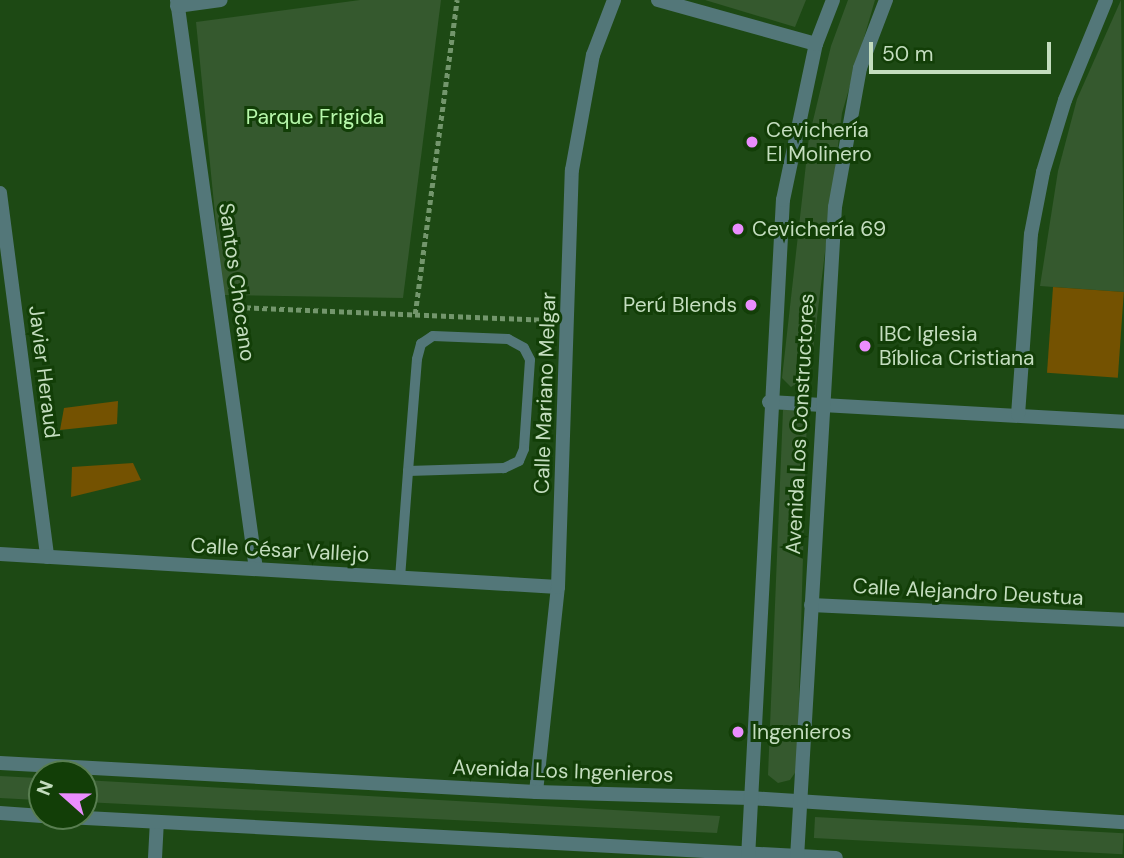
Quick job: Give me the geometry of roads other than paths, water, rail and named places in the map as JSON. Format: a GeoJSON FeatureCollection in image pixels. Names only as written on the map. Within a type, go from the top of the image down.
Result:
{"type":"FeatureCollection","features":[{"type":"Feature","properties":{"kind":"street"},"geometry":{"type":"LineString","coordinates":[[177,3],[220,0]]}},
{"type":"Feature","properties":{"kind":"street","name":"Calle Mariano Melgar"},"geometry":{"type":"LineString","coordinates":[[536,792],[558,587],[572,170],[593,55],[614,0]]}},
{"type":"Feature","properties":{"kind":"street"},"geometry":{"type":"LineString","coordinates":[[658,0],[816,44]]}},
{"type":"Feature","properties":{"kind":"street","name":"Avenida Los Constructores"},"geometry":{"type":"LineString","coordinates":[[748,856],[769,402],[783,200],[816,44],[832,0]]}},
{"type":"Feature","properties":{"kind":"street","name":"Avenida Los Constructores"},"geometry":{"type":"LineString","coordinates":[[797,857],[821,404],[835,207],[860,68],[886,0]]}},
{"type":"Feature","properties":{"kind":"street"},"geometry":{"type":"LineString","coordinates":[[1018,415],[1031,234],[1043,172],[1065,100],[1106,0]]}},
{"type":"Feature","properties":{"kind":"street","name":"Santos Chocano"},"geometry":{"type":"LineString","coordinates":[[177,3],[256,569]]}},
{"type":"Feature","properties":{"kind":"street","name":"Javier Heraud"},"geometry":{"type":"LineString","coordinates":[[0,193],[47,556]]}},
{"type":"Feature","properties":{"kind":"street"},"geometry":{"type":"LineString","coordinates":[[769,402],[1124,422]]}},
{"type":"Feature","properties":{"kind":"street","name":"Calle César Vallejo"},"geometry":{"type":"LineString","coordinates":[[0,554],[558,587]]}},
{"type":"Feature","properties":{"kind":"street","name":"Calle Alejandro Deustua"},"geometry":{"type":"LineString","coordinates":[[811,606],[1124,620]]}},
{"type":"Feature","properties":{"kind":"street","name":"Avenida Los Ingenieros"},"geometry":{"type":"LineString","coordinates":[[0,763],[536,792],[750,798],[1124,822]]}},
{"type":"Feature","properties":{"kind":"street"},"geometry":{"type":"LineString","coordinates":[[0,813],[28,815]]}},
{"type":"Feature","properties":{"kind":"street"},"geometry":{"type":"LineString","coordinates":[[98,819],[748,856],[836,858]]}},
{"type":"Feature","properties":{"kind":"street"},"geometry":{"type":"LineString","coordinates":[[155,858],[157,823]]}},
{"type":"Feature","properties":{"kind":"lane"},"geometry":{"type":"LineString","coordinates":[[400,578],[408,471],[421,344],[433,336],[508,339],[524,348],[530,360],[524,449],[519,461],[504,468],[408,471]]}},
{"type":"Feature","properties":{"kind":"place","name":"Cevichería El Molinero"},"geometry":{"type":"Point","coordinates":[752,142]}},
{"type":"Feature","properties":{"kind":"place","name":"Cevichería 69"},"geometry":{"type":"Point","coordinates":[738,229]}},
{"type":"Feature","properties":{"kind":"place","name":"Perú Blends"},"geometry":{"type":"Point","coordinates":[751,305]}},
{"type":"Feature","properties":{"kind":"place","name":"IBC Iglesia Bíblica Cristiana"},"geometry":{"type":"Point","coordinates":[865,346]}},
{"type":"Feature","properties":{"kind":"place","name":"Ingenieros"},"geometry":{"type":"Point","coordinates":[738,732]}},
{"type":"Feature","properties":{"kind":"park label","name":"Parque Frigida"},"geometry":{"type":"Point","coordinates":[315,117]}}]}
